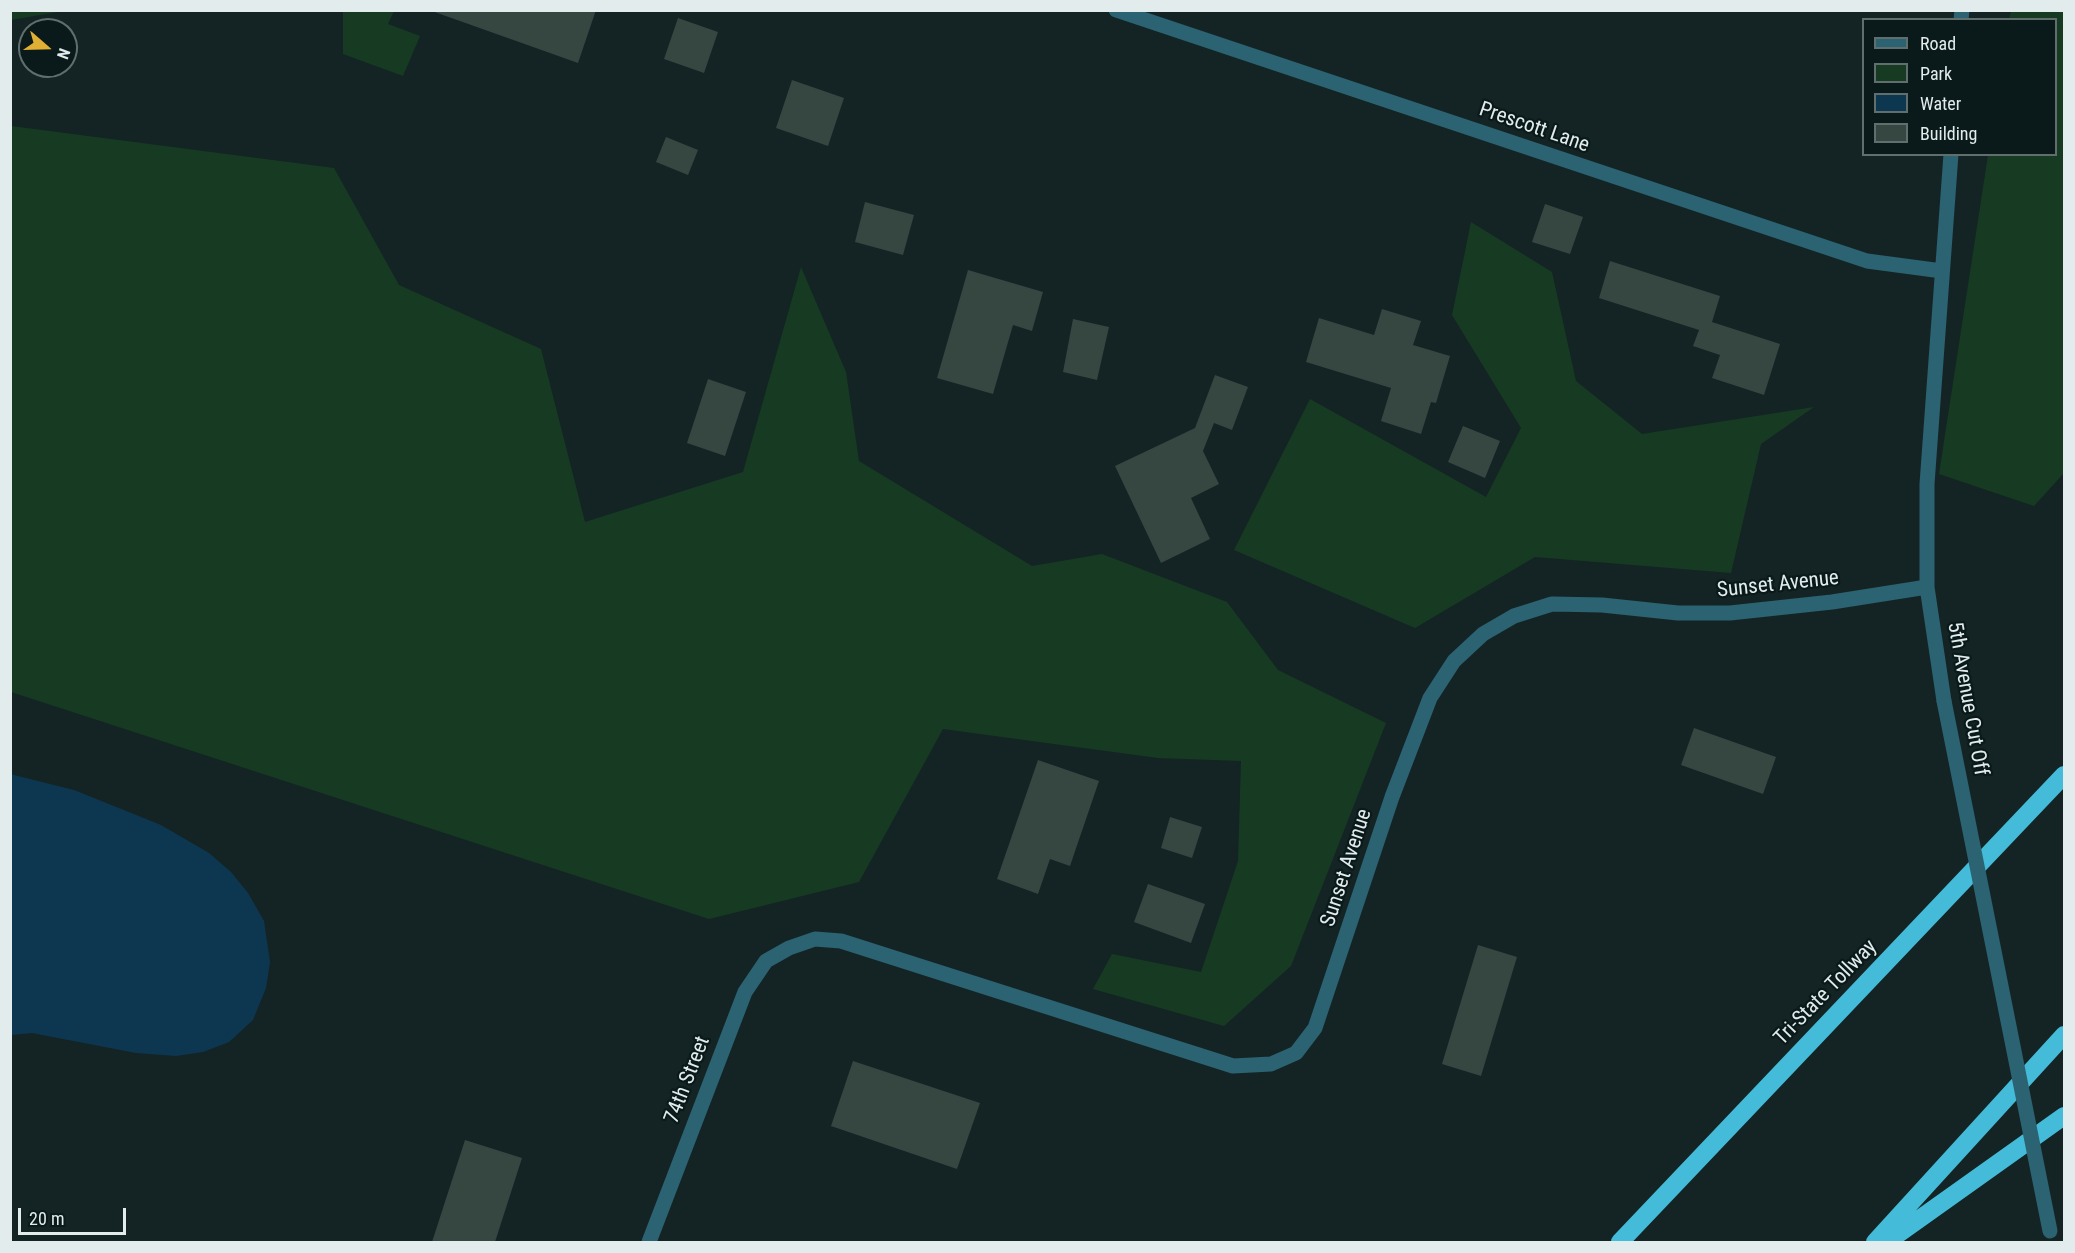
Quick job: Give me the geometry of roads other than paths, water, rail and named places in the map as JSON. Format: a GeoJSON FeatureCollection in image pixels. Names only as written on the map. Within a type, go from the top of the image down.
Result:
{"type":"FeatureCollection","features":[{"type":"Feature","properties":{"kind":"highway","name":"Tri-State Tollway"},"geometry":{"type":"LineString","coordinates":[[1620,1242],[2064,775]]}},
{"type":"Feature","properties":{"kind":"highway"},"geometry":{"type":"LineString","coordinates":[[1875,1242],[2064,1035]]}},
{"type":"Feature","properties":{"kind":"highway"},"geometry":{"type":"LineString","coordinates":[[1887,1242],[2064,1116]]}},
{"type":"Feature","properties":{"kind":"street","name":"Prescott Lane"},"geometry":{"type":"LineString","coordinates":[[1116,10],[1867,261],[1942,272]]}},
{"type":"Feature","properties":{"kind":"street","name":"5th Avenue Cut Off"},"geometry":{"type":"LineString","coordinates":[[1951,156],[1927,484],[1927,587],[1944,701],[2051,1237]]}},
{"type":"Feature","properties":{"kind":"street","name":"Sunset Avenue"},"geometry":{"type":"LineString","coordinates":[[789,948],[815,939],[841,941],[1233,1066],[1271,1064],[1296,1053],[1315,1028],[1392,797],[1430,698],[1454,661],[1483,634],[1514,616],[1552,604],[1602,605],[1678,613],[1730,613],[1832,602],[1927,587]]}},
{"type":"Feature","properties":{"kind":"street","name":"74th Street"},"geometry":{"type":"LineString","coordinates":[[649,1242],[745,992],[766,961],[789,948]]}},
{"type":"Feature","properties":{"kind":"water"},"geometry":{"type":"Polygon","coordinates":[[[10,774],[74,790],[161,825],[209,853],[231,872],[248,893],[264,921],[270,962],[266,988],[253,1020],[229,1042],[203,1052],[176,1056],[136,1053],[32,1033],[11,1035],[10,774]]]}}]}
